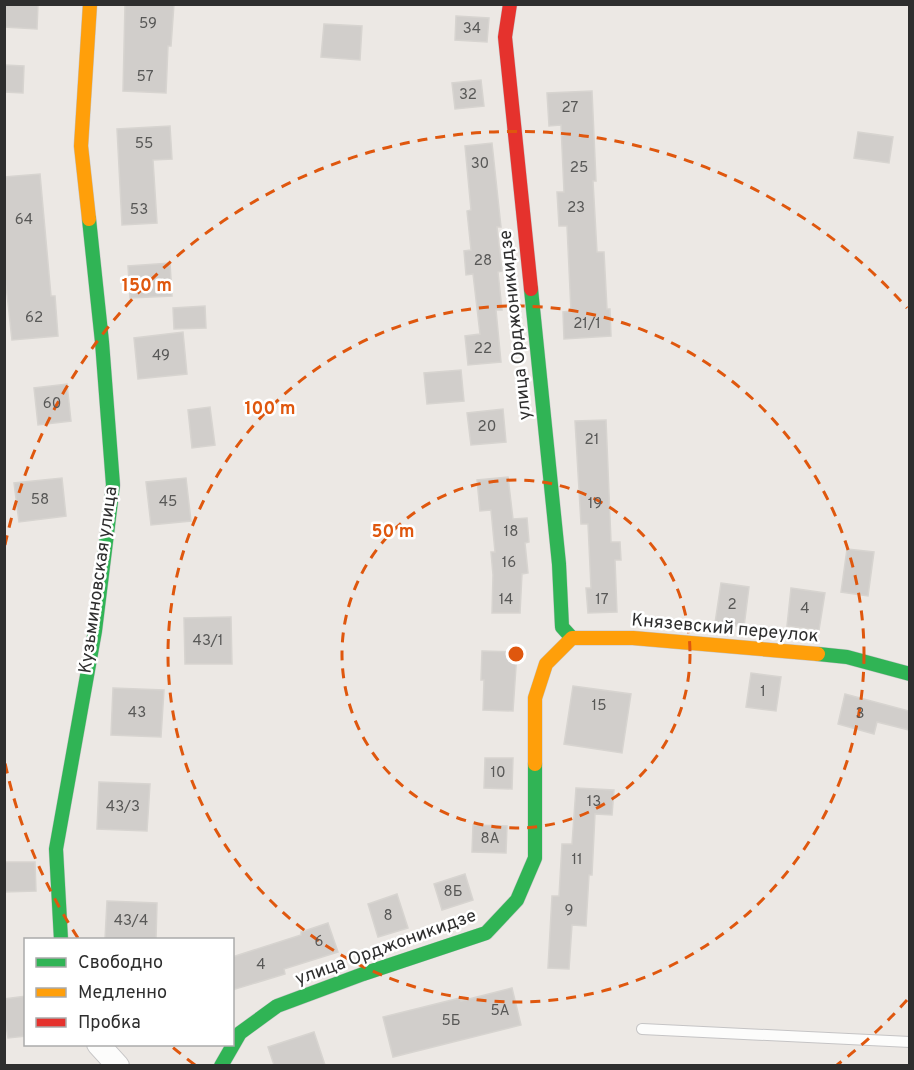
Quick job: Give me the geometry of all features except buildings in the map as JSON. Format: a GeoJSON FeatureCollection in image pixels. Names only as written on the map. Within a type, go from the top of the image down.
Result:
{"type":"FeatureCollection","features":[{"type":"Feature","properties":{"kind":"street","name":"Кузьминовская улица"},"geometry":{"type":"LineString","coordinates":[[61,938],[56,849],[95,631],[113,485],[102,342],[81,146],[90,4]]}},
{"type":"Feature","properties":{"kind":"street","name":"улица Орджоникидзе"},"geometry":{"type":"LineString","coordinates":[[234,1044],[240,1033],[277,1006],[363,974],[486,933],[517,900],[535,858],[535,698],[546,664],[572,639],[562,627],[559,564],[505,37],[510,4]]}},
{"type":"Feature","properties":{"kind":"street","name":"Князевский переулок"},"geometry":{"type":"LineString","coordinates":[[572,639],[633,638],[847,657],[909,674]]}},
{"type":"Feature","properties":{"kind":"street"},"geometry":{"type":"LineString","coordinates":[[100,1046],[117,1065]]}},
{"type":"Feature","properties":{"kind":"street","name":"улица Орджоникидзе"},"geometry":{"type":"LineString","coordinates":[[222,1065],[233,1046]]}},
{"type":"Feature","properties":{"kind":"lane"},"geometry":{"type":"LineString","coordinates":[[642,1029],[909,1042]]}},
{"type":"Feature","properties":{"kind":"traffic: fast"},"geometry":{"type":"LineString","coordinates":[[61,938],[56,849],[95,631],[113,485],[102,342],[89,219]]}},
{"type":"Feature","properties":{"kind":"traffic: fast"},"geometry":{"type":"LineString","coordinates":[[531,289],[559,564],[562,627],[572,638]]}},
{"type":"Feature","properties":{"kind":"traffic: fast"},"geometry":{"type":"LineString","coordinates":[[818,654],[847,657],[910,674]]}},
{"type":"Feature","properties":{"kind":"traffic: fast"},"geometry":{"type":"LineString","coordinates":[[234,1043],[240,1033],[277,1006],[363,974],[486,933],[517,900],[535,858],[535,764]]}},
{"type":"Feature","properties":{"kind":"traffic: fast"},"geometry":{"type":"LineString","coordinates":[[221,1066],[233,1046]]}},
{"type":"Feature","properties":{"kind":"traffic: slow"},"geometry":{"type":"LineString","coordinates":[[89,219],[81,146],[90,4]]}},
{"type":"Feature","properties":{"kind":"traffic: slow"},"geometry":{"type":"LineString","coordinates":[[535,764],[535,698],[546,664],[572,638],[633,638],[818,654]]}},
{"type":"Feature","properties":{"kind":"traffic: jam"},"geometry":{"type":"LineString","coordinates":[[510,4],[505,37],[531,289]]}}]}
